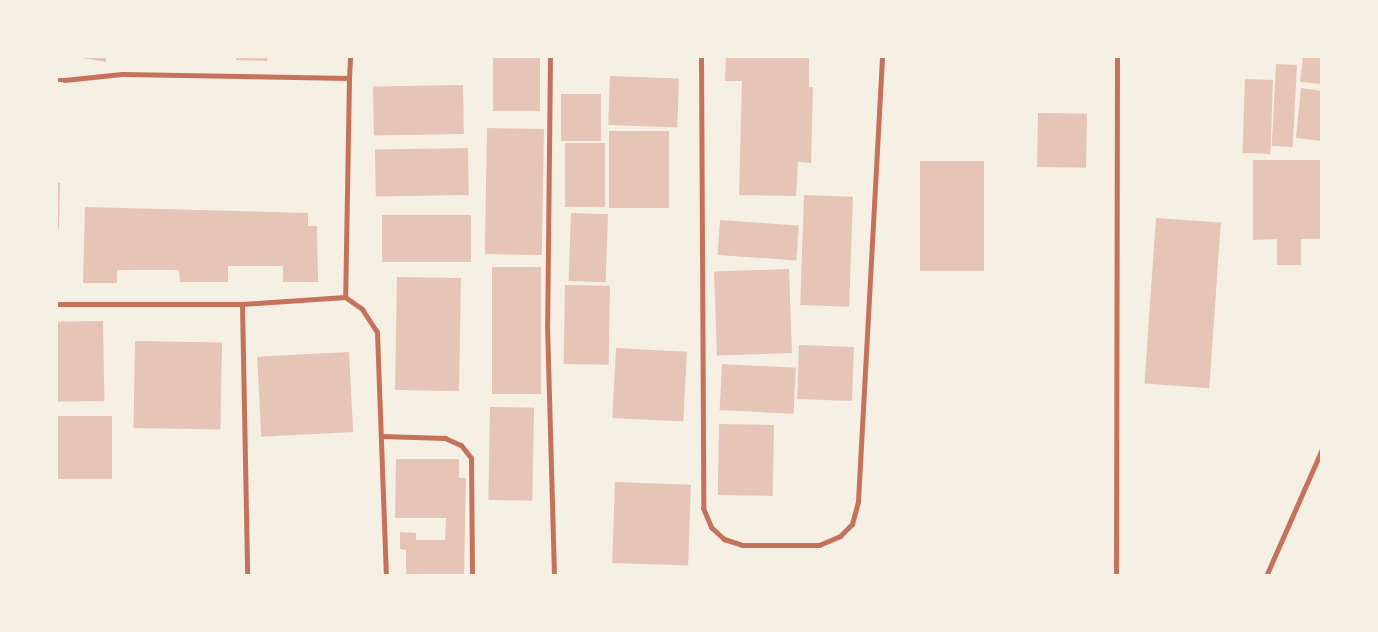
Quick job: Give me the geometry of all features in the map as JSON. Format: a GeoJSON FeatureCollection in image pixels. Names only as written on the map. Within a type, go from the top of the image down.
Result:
{"type":"FeatureCollection","features":[{"type":"Feature","properties":{"kind":"street"},"geometry":{"type":"LineString","coordinates":[[345,297],[350,56]]}},
{"type":"Feature","properties":{"kind":"street"},"geometry":{"type":"LineString","coordinates":[[550,56],[547,324],[554,576]]}},
{"type":"Feature","properties":{"kind":"street"},"geometry":{"type":"LineString","coordinates":[[701,56],[703,508],[711,527],[724,539],[742,545],[819,545],[840,536],[852,524],[858,501],[882,56]]}},
{"type":"Feature","properties":{"kind":"street"},"geometry":{"type":"LineString","coordinates":[[1116,576],[1117,56]]}},
{"type":"Feature","properties":{"kind":"street"},"geometry":{"type":"LineString","coordinates":[[64,80],[122,74],[349,78]]}},
{"type":"Feature","properties":{"kind":"street"},"geometry":{"type":"LineString","coordinates":[[56,304],[242,304],[345,297],[362,309],[377,332],[386,576]]}},
{"type":"Feature","properties":{"kind":"street"},"geometry":{"type":"LineString","coordinates":[[242,304],[247,576]]}},
{"type":"Feature","properties":{"kind":"street"},"geometry":{"type":"LineString","coordinates":[[382,436],[445,438],[461,445],[472,458],[472,576]]}},
{"type":"Feature","properties":{"kind":"street"},"geometry":{"type":"LineString","coordinates":[[1266,576],[1322,449]]}},
{"type":"Feature","properties":{"kind":"lane"},"geometry":{"type":"LineString","coordinates":[[56,80],[64,80]]}},
{"type":"Feature","properties":{"kind":"building"},"geometry":{"type":"Polygon","coordinates":[[[71,56],[106,56],[106,62],[71,56]]]}},
{"type":"Feature","properties":{"kind":"building"},"geometry":{"type":"Polygon","coordinates":[[[236,56],[267,56],[267,61],[236,60],[236,56]]]}},
{"type":"Feature","properties":{"kind":"building"},"geometry":{"type":"Polygon","coordinates":[[[493,56],[540,56],[540,111],[493,111],[493,56]]]}},
{"type":"Feature","properties":{"kind":"building"},"geometry":{"type":"Polygon","coordinates":[[[726,56],[809,56],[809,87],[813,87],[811,163],[798,162],[796,196],[739,195],[742,81],[725,81],[726,56]]]}},
{"type":"Feature","properties":{"kind":"building"},"geometry":{"type":"Polygon","coordinates":[[[1303,56],[1322,56],[1322,84],[1300,82],[1303,56]]]}},
{"type":"Feature","properties":{"kind":"building"},"geometry":{"type":"Polygon","coordinates":[[[1276,64],[1297,65],[1293,147],[1272,146],[1276,64]]]}},
{"type":"Feature","properties":{"kind":"building"},"geometry":{"type":"Polygon","coordinates":[[[610,76],[679,78],[677,127],[608,125],[610,76]]]}},
{"type":"Feature","properties":{"kind":"building"},"geometry":{"type":"Polygon","coordinates":[[[1245,79],[1273,80],[1270,154],[1242,153],[1245,79]]]}},
{"type":"Feature","properties":{"kind":"building"},"geometry":{"type":"Polygon","coordinates":[[[463,85],[464,134],[374,136],[373,87],[463,85]]]}},
{"type":"Feature","properties":{"kind":"building"},"geometry":{"type":"Polygon","coordinates":[[[1301,88],[1322,91],[1322,141],[1296,138],[1301,88]]]}},
{"type":"Feature","properties":{"kind":"building"},"geometry":{"type":"Polygon","coordinates":[[[561,94],[601,94],[601,141],[561,141],[561,94]]]}},
{"type":"Feature","properties":{"kind":"building"},"geometry":{"type":"Polygon","coordinates":[[[1038,113],[1087,114],[1086,168],[1037,167],[1038,113]]]}},
{"type":"Feature","properties":{"kind":"building"},"geometry":{"type":"Polygon","coordinates":[[[487,128],[544,129],[542,255],[485,254],[487,128]]]}},
{"type":"Feature","properties":{"kind":"building"},"geometry":{"type":"Polygon","coordinates":[[[609,131],[669,131],[669,208],[609,208],[609,131]]]}},
{"type":"Feature","properties":{"kind":"building"},"geometry":{"type":"Polygon","coordinates":[[[565,143],[605,143],[605,207],[565,207],[565,143]]]}},
{"type":"Feature","properties":{"kind":"building"},"geometry":{"type":"Polygon","coordinates":[[[468,148],[469,195],[376,197],[375,150],[468,148]]]}},
{"type":"Feature","properties":{"kind":"building"},"geometry":{"type":"Polygon","coordinates":[[[1253,160],[1322,160],[1322,239],[1301,239],[1301,265],[1277,265],[1277,239],[1253,240],[1253,160]]]}},
{"type":"Feature","properties":{"kind":"building"},"geometry":{"type":"Polygon","coordinates":[[[920,161],[984,161],[984,271],[920,271],[920,161]]]}},
{"type":"Feature","properties":{"kind":"building"},"geometry":{"type":"Polygon","coordinates":[[[56,183],[60,183],[59,229],[56,229],[56,183]]]}},
{"type":"Feature","properties":{"kind":"building"},"geometry":{"type":"Polygon","coordinates":[[[804,195],[853,197],[849,307],[800,305],[804,195]]]}},
{"type":"Feature","properties":{"kind":"building"},"geometry":{"type":"Polygon","coordinates":[[[85,207],[308,213],[308,226],[317,226],[318,282],[283,282],[283,266],[228,266],[228,282],[180,282],[179,270],[117,270],[117,283],[83,283],[85,207]]]}},
{"type":"Feature","properties":{"kind":"building"},"geometry":{"type":"Polygon","coordinates":[[[571,213],[608,214],[606,282],[569,281],[571,213]]]}},
{"type":"Feature","properties":{"kind":"building"},"geometry":{"type":"Polygon","coordinates":[[[382,215],[471,215],[471,262],[382,262],[382,215]]]}},
{"type":"Feature","properties":{"kind":"building"},"geometry":{"type":"Polygon","coordinates":[[[1156,218],[1221,223],[1209,388],[1144,384],[1156,218]]]}},
{"type":"Feature","properties":{"kind":"building"},"geometry":{"type":"Polygon","coordinates":[[[720,220],[799,226],[796,260],[718,255],[720,220]]]}},
{"type":"Feature","properties":{"kind":"building"},"geometry":{"type":"Polygon","coordinates":[[[492,267],[541,267],[541,394],[492,394],[492,267]]]}},
{"type":"Feature","properties":{"kind":"building"},"geometry":{"type":"Polygon","coordinates":[[[789,269],[792,353],[717,356],[714,272],[789,269]]]}},
{"type":"Feature","properties":{"kind":"building"},"geometry":{"type":"Polygon","coordinates":[[[397,277],[461,278],[459,391],[395,390],[397,277]]]}},
{"type":"Feature","properties":{"kind":"building"},"geometry":{"type":"Polygon","coordinates":[[[565,285],[610,286],[609,365],[564,364],[565,285]]]}},
{"type":"Feature","properties":{"kind":"building"},"geometry":{"type":"Polygon","coordinates":[[[103,321],[104,401],[57,402],[56,322],[103,321]]]}},
{"type":"Feature","properties":{"kind":"building"},"geometry":{"type":"Polygon","coordinates":[[[135,341],[222,343],[220,430],[133,428],[135,341]]]}},
{"type":"Feature","properties":{"kind":"building"},"geometry":{"type":"Polygon","coordinates":[[[799,345],[854,347],[852,401],[797,399],[799,345]]]}},
{"type":"Feature","properties":{"kind":"building"},"geometry":{"type":"Polygon","coordinates":[[[616,348],[687,352],[683,422],[612,418],[616,348]]]}},
{"type":"Feature","properties":{"kind":"building"},"geometry":{"type":"Polygon","coordinates":[[[349,352],[353,432],[261,437],[257,357],[349,352]]]}},
{"type":"Feature","properties":{"kind":"building"},"geometry":{"type":"Polygon","coordinates":[[[722,364],[796,368],[793,414],[720,410],[722,364]]]}},
{"type":"Feature","properties":{"kind":"building"},"geometry":{"type":"Polygon","coordinates":[[[490,407],[534,408],[532,501],[488,500],[490,407]]]}},
{"type":"Feature","properties":{"kind":"building"},"geometry":{"type":"Polygon","coordinates":[[[56,416],[112,416],[112,479],[56,479],[56,416]]]}},
{"type":"Feature","properties":{"kind":"building"},"geometry":{"type":"Polygon","coordinates":[[[719,424],[774,425],[773,496],[718,495],[719,424]]]}},
{"type":"Feature","properties":{"kind":"building"},"geometry":{"type":"Polygon","coordinates":[[[396,459],[459,459],[459,478],[466,478],[464,576],[406,576],[406,550],[400,549],[400,532],[416,533],[416,540],[445,540],[446,518],[395,518],[396,459]]]}},
{"type":"Feature","properties":{"kind":"building"},"geometry":{"type":"Polygon","coordinates":[[[615,482],[691,485],[688,566],[612,563],[615,482]]]}}]}
